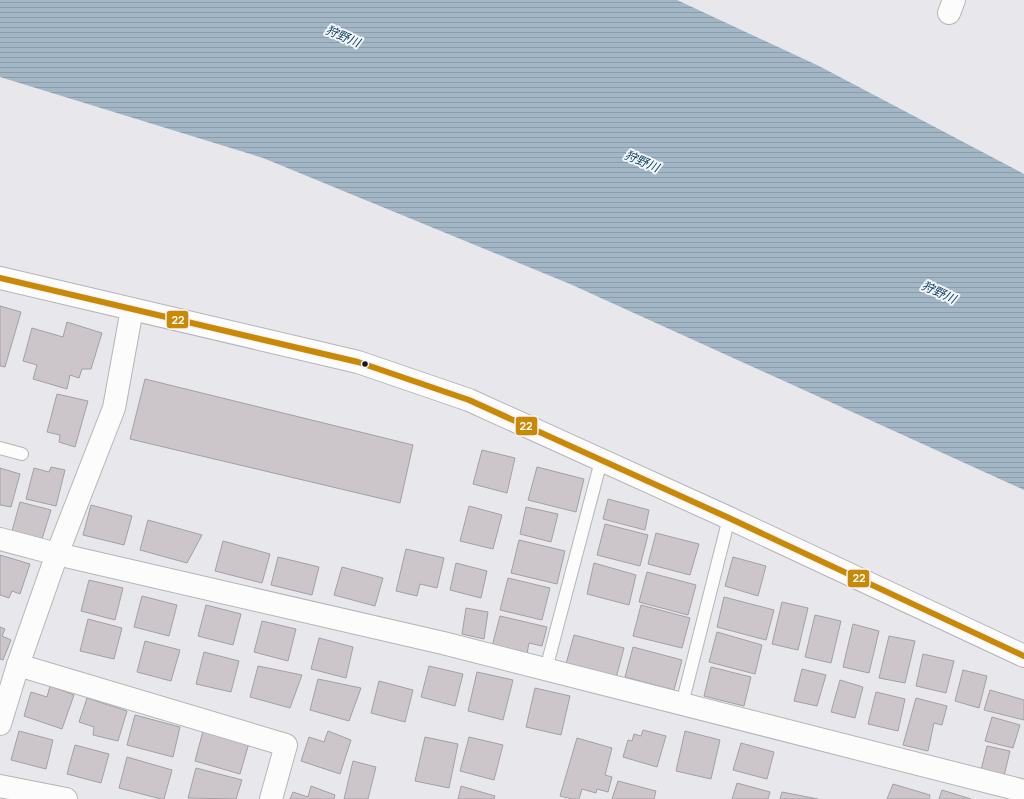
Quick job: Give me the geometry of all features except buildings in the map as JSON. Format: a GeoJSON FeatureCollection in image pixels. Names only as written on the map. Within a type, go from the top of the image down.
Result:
{"type":"FeatureCollection","features":[{"type":"Feature","properties":{"kind":"street"},"geometry":{"type":"LineString","coordinates":[[0,278],[358,362],[469,400],[729,518],[1024,656]]}},
{"type":"Feature","properties":{"kind":"street"},"geometry":{"type":"LineString","coordinates":[[0,724],[18,664],[57,554],[114,408],[132,309]]}},
{"type":"Feature","properties":{"kind":"street"},"geometry":{"type":"LineString","coordinates":[[0,539],[57,554],[443,643],[1024,791]]}},
{"type":"Feature","properties":{"kind":"street"},"geometry":{"type":"LineString","coordinates":[[18,664],[286,745],[271,799]]}},
{"type":"Feature","properties":{"kind":"street"},"geometry":{"type":"LineString","coordinates":[[0,786],[66,799]]}},
{"type":"Feature","properties":{"kind":"lane"},"geometry":{"type":"LineString","coordinates":[[0,448],[22,454]]}},
{"type":"Feature","properties":{"kind":"lane"},"geometry":{"type":"LineString","coordinates":[[546,670],[601,460]]}},
{"type":"Feature","properties":{"kind":"lane"},"geometry":{"type":"LineString","coordinates":[[682,704],[729,518]]}},
{"type":"Feature","properties":{"kind":"water","name":"狩野川"},"geometry":{"type":"Polygon","coordinates":[[[0,0],[677,0],[819,66],[1024,174],[1024,490],[570,284],[263,158],[0,77],[0,0]]]}},
{"type":"Feature","properties":{"kind":"transit line","name":"22"},"geometry":{"type":"LineString","coordinates":[[0,278],[358,362],[469,400],[729,518],[1024,656]]}}]}
